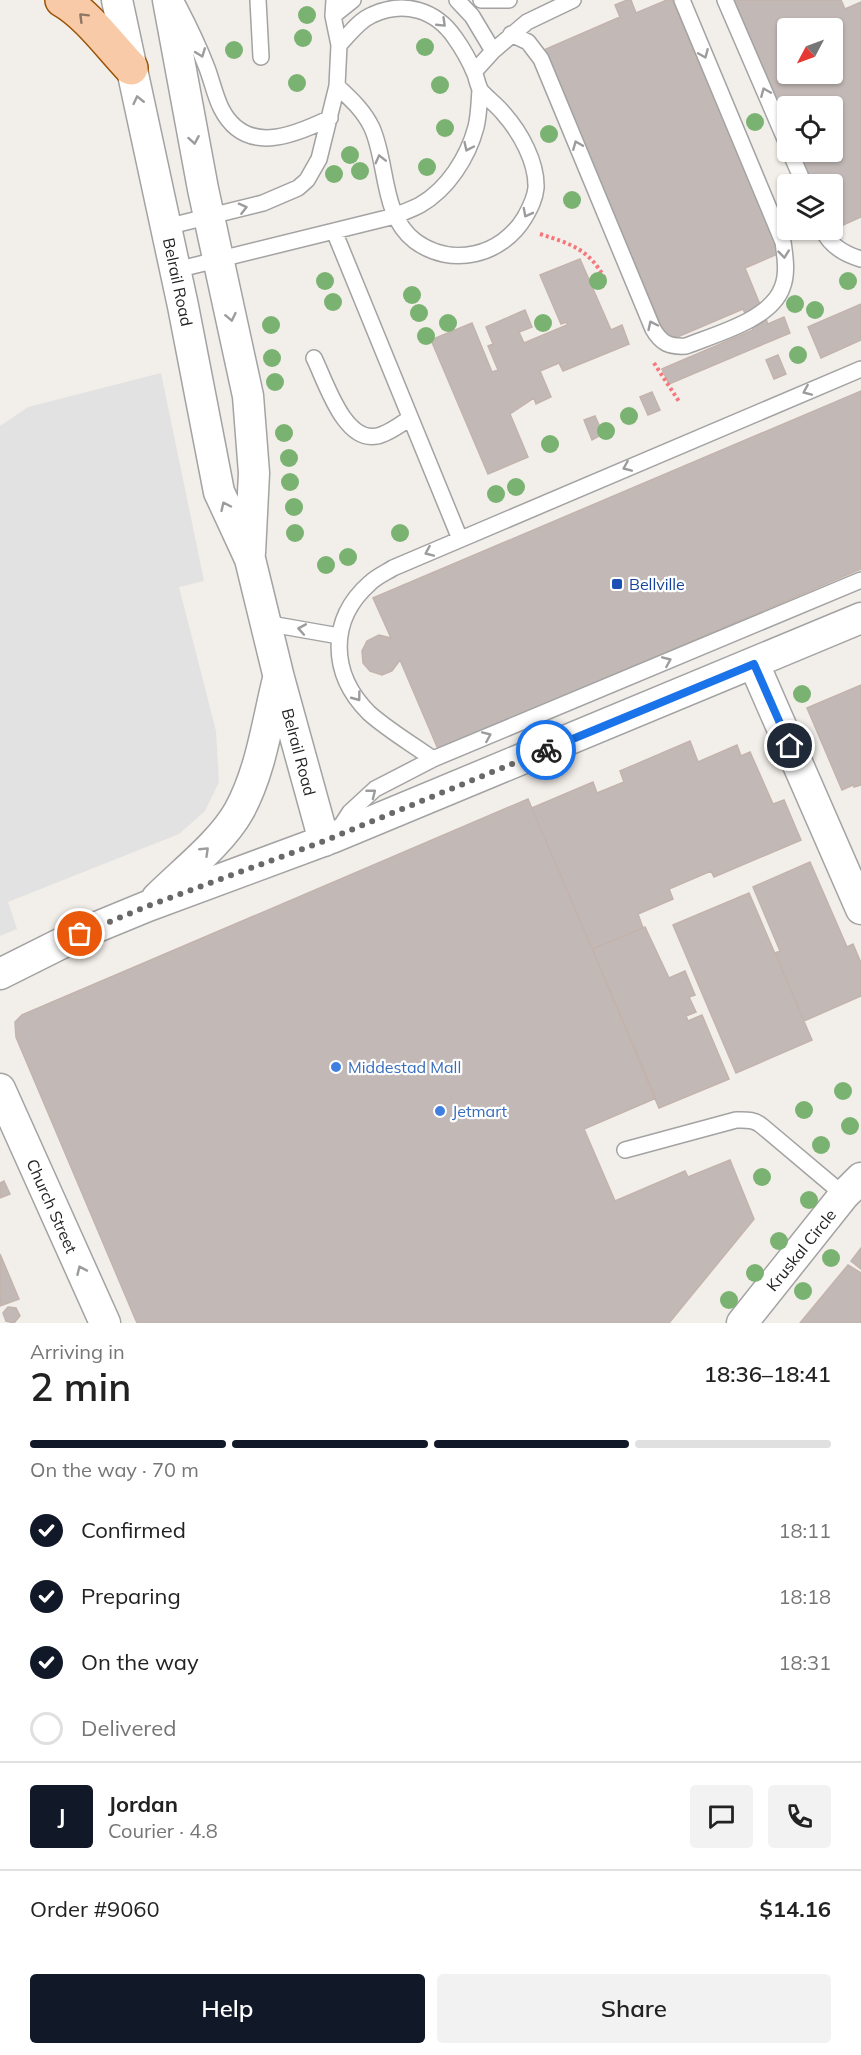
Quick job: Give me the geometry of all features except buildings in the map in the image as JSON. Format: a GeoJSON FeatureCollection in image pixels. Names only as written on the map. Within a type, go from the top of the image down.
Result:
{"type":"FeatureCollection","features":[{"type":"Feature","properties":{"kind":"main road"},"geometry":{"type":"LineString","coordinates":[[62,0],[93,27],[131,68]]}},
{"type":"Feature","properties":{"kind":"street","name":"Belrail Road"},"geometry":{"type":"LineString","coordinates":[[117,0],[176,270],[219,492],[250,559],[279,678],[329,839]]}},
{"type":"Feature","properties":{"kind":"street","name":"Belrail Road"},"geometry":{"type":"LineString","coordinates":[[168,0],[248,396],[255,473],[250,559]]}},
{"type":"Feature","properties":{"kind":"street"},"geometry":{"type":"LineString","coordinates":[[0,974],[80,934],[148,906],[329,839],[861,618]]}},
{"type":"Feature","properties":{"kind":"street"},"geometry":{"type":"LineString","coordinates":[[754,664],[861,909]]}},
{"type":"Feature","properties":{"kind":"street"},"geometry":{"type":"LineString","coordinates":[[148,906],[215,841],[238,813],[252,785],[279,678]]}},
{"type":"Feature","properties":{"kind":"street","name":"Church Street"},"geometry":{"type":"LineString","coordinates":[[0,1089],[105,1323]]}},
{"type":"Feature","properties":{"kind":"street","name":"Kruskal Circle"},"geometry":{"type":"LineString","coordinates":[[742,1323],[853,1187]]}},
{"type":"Feature","properties":{"kind":"lane"},"geometry":{"type":"LineString","coordinates":[[176,0],[198,45],[221,108],[233,126],[255,137],[275,139],[299,133],[330,118]]}},
{"type":"Feature","properties":{"kind":"lane"},"geometry":{"type":"LineString","coordinates":[[258,0],[261,57]]}},
{"type":"Feature","properties":{"kind":"lane"},"geometry":{"type":"LineString","coordinates":[[457,0],[472,16],[493,51]]}},
{"type":"Feature","properties":{"kind":"lane"},"geometry":{"type":"LineString","coordinates":[[481,0],[509,0]]}},
{"type":"Feature","properties":{"kind":"lane"},"geometry":{"type":"LineString","coordinates":[[474,72],[511,34],[527,22],[573,0]]}},
{"type":"Feature","properties":{"kind":"lane"},"geometry":{"type":"LineString","coordinates":[[511,34],[528,42],[541,59],[658,338],[675,347],[686,346],[764,312],[774,302],[783,286],[786,266],[783,242],[682,0]]}},
{"type":"Feature","properties":{"kind":"lane"},"geometry":{"type":"LineString","coordinates":[[725,0],[777,121]]}},
{"type":"Feature","properties":{"kind":"lane"},"geometry":{"type":"LineString","coordinates":[[166,227],[263,203],[298,188],[307,180],[319,159],[338,86],[342,4]]}},
{"type":"Feature","properties":{"kind":"lane"},"geometry":{"type":"LineString","coordinates":[[176,270],[395,216],[419,206],[447,183],[471,143],[477,124],[480,90],[474,72],[456,39],[432,14],[403,6],[372,15],[358,24],[339,45]]}},
{"type":"Feature","properties":{"kind":"lane"},"geometry":{"type":"LineString","coordinates":[[338,86],[367,117],[373,131],[395,216],[403,229],[427,248],[449,256],[469,256],[503,243],[519,228],[532,206],[536,188],[534,172],[515,127],[480,90]]}},
{"type":"Feature","properties":{"kind":"lane"},"geometry":{"type":"LineString","coordinates":[[334,231],[460,539]]}},
{"type":"Feature","properties":{"kind":"lane"},"geometry":{"type":"LineString","coordinates":[[828,240],[847,255],[861,259]]}},
{"type":"Feature","properties":{"kind":"lane"},"geometry":{"type":"LineString","coordinates":[[314,358],[345,423],[355,431],[369,436],[379,436],[410,418]]}},
{"type":"Feature","properties":{"kind":"lane"},"geometry":{"type":"LineString","coordinates":[[433,759],[370,713],[358,700],[343,676],[339,659],[339,636],[348,609],[371,582],[393,568],[861,369]]}},
{"type":"Feature","properties":{"kind":"lane"},"geometry":{"type":"LineString","coordinates":[[329,839],[350,812],[375,789],[433,759],[861,580]]}},
{"type":"Feature","properties":{"kind":"lane"},"geometry":{"type":"LineString","coordinates":[[265,623],[339,636]]}},
{"type":"Feature","properties":{"kind":"lane"},"geometry":{"type":"LineString","coordinates":[[625,1150],[736,1120],[748,1120],[762,1125],[853,1187]]}},
{"type":"Feature","properties":{"kind":"path"},"geometry":{"type":"LineString","coordinates":[[519,228],[579,249],[594,259],[610,288]]}},
{"type":"Feature","properties":{"kind":"path"},"geometry":{"type":"LineString","coordinates":[[654,363],[680,403]]}},
{"type":"Feature","properties":{"kind":"shaded area"},"geometry":{"type":"Polygon","coordinates":[[[161,373],[204,581],[179,587],[216,731],[219,782],[205,811],[179,834],[8,902],[17,929],[0,936],[0,426],[28,407],[161,373]]]}},
{"type":"Feature","properties":{"kind":"way so far"},"geometry":{"type":"LineString","coordinates":[[80,934],[148,906],[324,841],[546,750]]}},
{"type":"Feature","properties":{"kind":"place","name":"Bellville"},"geometry":{"type":"Point","coordinates":[617,584]}},
{"type":"Feature","properties":{"kind":"place","name":"Middestad Mall"},"geometry":{"type":"Point","coordinates":[336,1067]}},
{"type":"Feature","properties":{"kind":"place","name":"Jetmart"},"geometry":{"type":"Point","coordinates":[440,1111]}},
{"type":"Feature","properties":{"kind":"route"},"geometry":{"type":"LineString","coordinates":[[546,750],[754,664],[790,746]]}}]}
